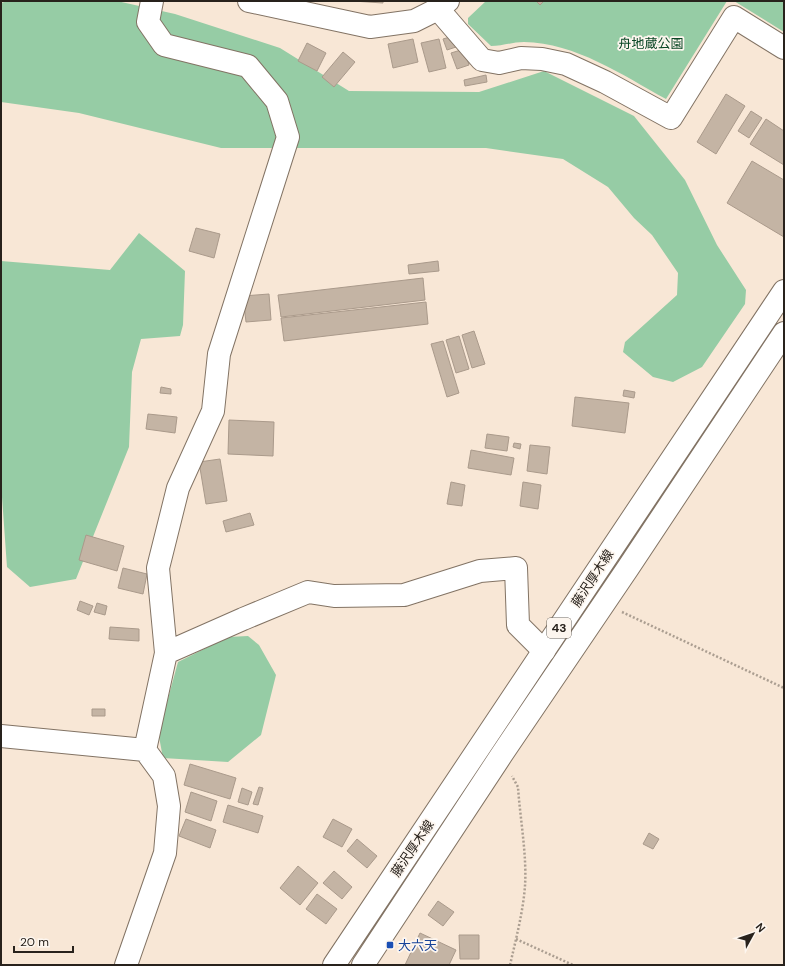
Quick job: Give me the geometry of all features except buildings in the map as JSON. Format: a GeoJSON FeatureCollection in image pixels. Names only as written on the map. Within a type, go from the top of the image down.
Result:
{"type":"FeatureCollection","features":[{"type":"Feature","properties":{"kind":"street"},"geometry":{"type":"LineString","coordinates":[[145,750],[166,653],[158,568],[178,488],[213,410],[219,354],[288,137],[277,101],[248,66],[164,45],[148,22],[152,1]]}},
{"type":"Feature","properties":{"kind":"street"},"geometry":{"type":"LineString","coordinates":[[249,1],[370,26],[414,21],[443,5],[482,60],[499,62],[521,58],[542,59],[566,64],[605,82],[671,118],[734,18],[784,48]]}},
{"type":"Feature","properties":{"kind":"street","name":"藤沢厚木線"},"geometry":{"type":"LineString","coordinates":[[334,965],[784,291]]}},
{"type":"Feature","properties":{"kind":"street","name":"藤沢厚木線"},"geometry":{"type":"LineString","coordinates":[[362,965],[784,333]]}},
{"type":"Feature","properties":{"kind":"street"},"geometry":{"type":"LineString","coordinates":[[166,653],[308,592],[334,596],[404,595],[480,571],[516,568],[518,625],[544,651]]}},
{"type":"Feature","properties":{"kind":"street"},"geometry":{"type":"LineString","coordinates":[[1,736],[145,750],[164,776],[169,806],[165,853],[126,965]]}},
{"type":"Feature","properties":{"kind":"path"},"geometry":{"type":"LineString","coordinates":[[604,603],[784,688]]}},
{"type":"Feature","properties":{"kind":"path"},"geometry":{"type":"LineString","coordinates":[[502,754],[518,787],[525,867],[523,903],[510,965]]}},
{"type":"Feature","properties":{"kind":"path"},"geometry":{"type":"LineString","coordinates":[[516,939],[573,965]]}},
{"type":"Feature","properties":{"kind":"green space"},"geometry":{"type":"Polygon","coordinates":[[[8,1],[117,1],[175,14],[280,48],[349,91],[479,92],[544,71],[634,116],[685,180],[717,245],[746,290],[745,304],[702,367],[673,382],[653,377],[623,352],[625,342],[677,295],[678,273],[652,235],[634,218],[608,187],[563,159],[486,148],[221,148],[79,113],[1,102],[1,3],[8,1]]]}},
{"type":"Feature","properties":{"kind":"green space","name":"舟地蔵公園"},"geometry":{"type":"Polygon","coordinates":[[[486,1],[727,1],[666,99],[598,62],[562,48],[524,42],[491,46],[468,24],[468,18],[486,1]]]}},
{"type":"Feature","properties":{"kind":"green space"},"geometry":{"type":"Polygon","coordinates":[[[734,1],[784,1],[784,32],[734,1]]]}},
{"type":"Feature","properties":{"kind":"green space"},"geometry":{"type":"Polygon","coordinates":[[[139,233],[185,271],[183,325],[180,336],[141,339],[132,372],[129,447],[76,579],[30,587],[7,567],[1,483],[1,261],[110,270],[139,233]]]}},
{"type":"Feature","properties":{"kind":"green space"},"geometry":{"type":"Polygon","coordinates":[[[248,636],[259,645],[276,675],[261,735],[228,762],[163,758],[157,726],[164,713],[178,662],[228,637],[248,636]]]}},
{"type":"Feature","properties":{"kind":"place","name":"大六天"},"geometry":{"type":"Point","coordinates":[390,945]}}]}
